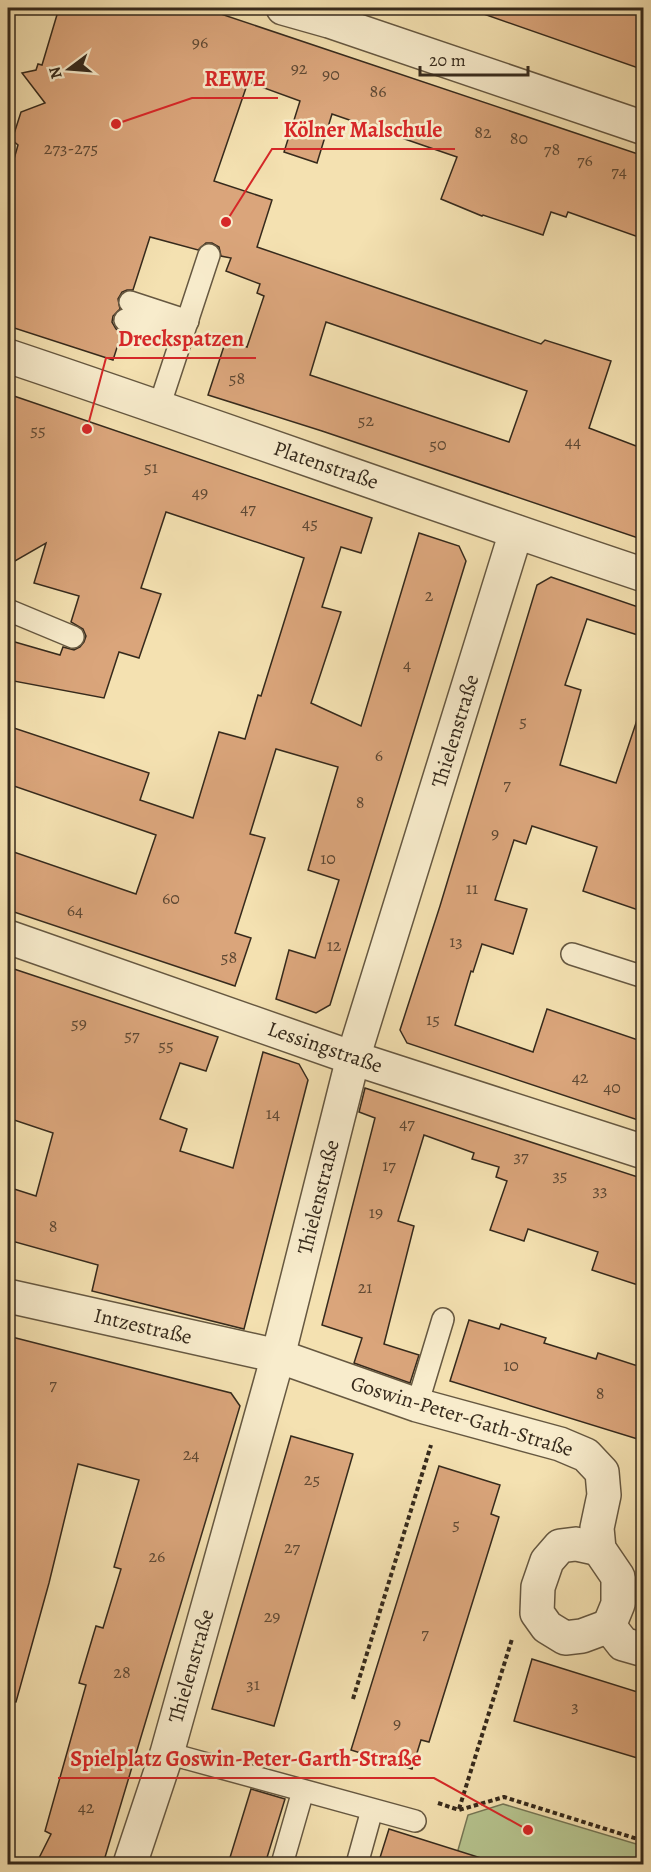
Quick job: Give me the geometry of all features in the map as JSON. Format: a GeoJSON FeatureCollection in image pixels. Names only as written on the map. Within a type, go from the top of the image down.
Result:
{"type":"FeatureCollection","features":[{"type":"Feature","properties":{"kind":"street"},"geometry":{"type":"LineString","coordinates":[[283,8],[329,21],[644,128]]}},
{"type":"Feature","properties":{"kind":"street","name":"Platenstraße"},"geometry":{"type":"LineString","coordinates":[[8,356],[644,575]]}},
{"type":"Feature","properties":{"kind":"street","name":"Thielenstraße"},"geometry":{"type":"LineString","coordinates":[[130,1864],[167,1753],[278,1356],[353,1058],[516,532]]}},
{"type":"Feature","properties":{"kind":"street","name":"Lessingstraße"},"geometry":{"type":"LineString","coordinates":[[8,937],[353,1058],[644,1152]]}},
{"type":"Feature","properties":{"kind":"street","name":"Intzestraße"},"geometry":{"type":"LineString","coordinates":[[8,1296],[278,1356]]}},
{"type":"Feature","properties":{"kind":"street","name":"Goswin-Peter-Gath-Straße"},"geometry":{"type":"LineString","coordinates":[[278,1356],[419,1406],[560,1444],[586,1455],[602,1472],[604,1496],[597,1528],[599,1549]]}},
{"type":"Feature","properties":{"kind":"street"},"geometry":{"type":"LineString","coordinates":[[576,1544],[599,1549],[618,1577],[618,1604],[609,1626],[582,1636],[565,1638],[547,1627],[537,1613],[538,1587],[547,1561],[560,1546],[576,1544]]}},
{"type":"Feature","properties":{"kind":"street"},"geometry":{"type":"LineString","coordinates":[[609,1626],[623,1644],[644,1650]]}},
{"type":"Feature","properties":{"kind":"lane"},"geometry":{"type":"LineString","coordinates":[[159,407],[209,255]]}},
{"type":"Feature","properties":{"kind":"lane"},"geometry":{"type":"LineString","coordinates":[[127,311],[185,329]]}},
{"type":"Feature","properties":{"kind":"lane"},"geometry":{"type":"LineString","coordinates":[[8,610],[73,637]]}},
{"type":"Feature","properties":{"kind":"lane"},"geometry":{"type":"LineString","coordinates":[[572,954],[644,977]]}},
{"type":"Feature","properties":{"kind":"lane"},"geometry":{"type":"LineString","coordinates":[[419,1406],[442,1319]]}},
{"type":"Feature","properties":{"kind":"lane"},"geometry":{"type":"LineString","coordinates":[[167,1753],[415,1821]]}},
{"type":"Feature","properties":{"kind":"lane"},"geometry":{"type":"LineString","coordinates":[[282,1864],[303,1791]]}},
{"type":"Feature","properties":{"kind":"lane"},"geometry":{"type":"LineString","coordinates":[[357,1864],[372,1810]]}},
{"type":"Feature","properties":{"kind":"path"},"geometry":{"type":"LineString","coordinates":[[353,1699],[432,1442],[417,1431],[419,1406]]}},
{"type":"Feature","properties":{"kind":"path"},"geometry":{"type":"LineString","coordinates":[[537,1613],[516,1626],[459,1810],[504,1797],[644,1841]]}},
{"type":"Feature","properties":{"kind":"green space"},"geometry":{"type":"Polygon","coordinates":[[[503,1804],[643,1846],[643,1864],[454,1864],[468,1815],[503,1804]]]}},
{"type":"Feature","properties":{"kind":"building"},"geometry":{"type":"Polygon","coordinates":[[[59,8],[203,8],[644,156],[644,239],[568,212],[566,217],[551,212],[543,235],[482,216],[441,199],[457,157],[332,114],[317,163],[284,152],[300,101],[248,82],[214,181],[272,200],[257,247],[541,344],[545,340],[611,361],[589,428],[644,449],[644,540],[322,431],[208,395],[226,340],[247,347],[264,296],[257,293],[260,284],[226,271],[231,258],[221,256],[219,247],[212,243],[206,243],[198,250],[150,237],[133,290],[122,292],[118,299],[120,309],[113,316],[112,322],[116,329],[122,332],[113,360],[8,326],[8,180],[18,145],[12,140],[21,112],[45,103],[22,73],[36,70],[38,64],[42,65],[59,8]],[[326,322],[310,375],[509,442],[527,391],[326,322]]]}},
{"type":"Feature","properties":{"kind":"building"},"geometry":{"type":"Polygon","coordinates":[[[479,8],[644,8],[644,70],[478,12],[479,8]]]}},
{"type":"Feature","properties":{"kind":"building"},"geometry":{"type":"Polygon","coordinates":[[[8,394],[372,518],[361,553],[341,547],[322,607],[341,612],[311,703],[361,726],[419,533],[459,546],[466,561],[330,1005],[316,1013],[276,999],[289,950],[315,958],[339,880],[308,870],[338,767],[276,749],[250,834],[265,838],[235,933],[251,938],[235,986],[8,910],[8,850],[136,894],[156,835],[8,784],[8,726],[149,773],[140,800],[193,818],[219,732],[245,739],[258,695],[261,696],[304,558],[166,512],[141,588],[161,594],[139,658],[119,652],[104,698],[8,680],[8,640],[60,655],[63,647],[74,650],[80,647],[86,636],[83,629],[71,622],[79,596],[34,583],[46,543],[8,565],[8,394]]]}},
{"type":"Feature","properties":{"kind":"building"},"geometry":{"type":"Polygon","coordinates":[[[551,577],[644,609],[644,637],[587,619],[565,685],[581,690],[560,765],[616,783],[638,717],[644,718],[644,912],[583,891],[597,847],[532,826],[526,844],[514,840],[495,900],[527,909],[513,954],[482,944],[473,972],[471,971],[455,1025],[533,1052],[547,1009],[644,1042],[644,1122],[407,1043],[400,1030],[537,585],[551,577]]]}},
{"type":"Feature","properties":{"kind":"building"},"geometry":{"type":"Polygon","coordinates":[[[8,967],[218,1037],[206,1071],[180,1063],[160,1119],[187,1129],[180,1151],[233,1168],[263,1052],[299,1064],[308,1080],[244,1329],[92,1291],[98,1265],[8,1240],[8,1187],[36,1196],[53,1133],[8,1118],[8,967]]]}},
{"type":"Feature","properties":{"kind":"building"},"geometry":{"type":"Polygon","coordinates":[[[365,1088],[644,1179],[644,1287],[592,1270],[598,1252],[528,1229],[524,1241],[490,1230],[507,1181],[496,1177],[499,1167],[472,1159],[474,1153],[424,1135],[398,1221],[414,1226],[384,1344],[419,1355],[410,1383],[354,1363],[362,1338],[322,1325],[375,1118],[359,1112],[365,1088]]]}},
{"type":"Feature","properties":{"kind":"building"},"geometry":{"type":"Polygon","coordinates":[[[469,1320],[499,1329],[501,1324],[546,1338],[544,1343],[596,1359],[598,1353],[644,1368],[644,1441],[450,1381],[469,1320]]]}},
{"type":"Feature","properties":{"kind":"building"},"geometry":{"type":"Polygon","coordinates":[[[8,1336],[231,1393],[240,1406],[103,1864],[36,1864],[51,1834],[45,1831],[86,1685],[79,1683],[96,1626],[103,1628],[121,1569],[114,1567],[139,1480],[78,1464],[49,1583],[16,1702],[8,1701],[8,1336]]]}},
{"type":"Feature","properties":{"kind":"building"},"geometry":{"type":"Polygon","coordinates":[[[291,1436],[353,1454],[274,1726],[212,1709],[291,1436]]]}},
{"type":"Feature","properties":{"kind":"building"},"geometry":{"type":"Polygon","coordinates":[[[439,1466],[500,1485],[491,1514],[499,1517],[429,1742],[421,1740],[412,1769],[351,1750],[439,1466]]]}},
{"type":"Feature","properties":{"kind":"building"},"geometry":{"type":"Polygon","coordinates":[[[532,1659],[644,1694],[644,1760],[514,1721],[532,1659]]]}},
{"type":"Feature","properties":{"kind":"building"},"geometry":{"type":"Polygon","coordinates":[[[251,1789],[285,1799],[265,1864],[228,1864],[251,1789]]]}},
{"type":"Feature","properties":{"kind":"building"},"geometry":{"type":"Polygon","coordinates":[[[389,1829],[481,1858],[480,1864],[378,1864],[389,1829]]]}},
{"type":"Feature","properties":{"kind":"place","name":"REWE"},"geometry":{"type":"Point","coordinates":[116,124]}},
{"type":"Feature","properties":{"kind":"place","name":"Kölner Malschule"},"geometry":{"type":"Point","coordinates":[226,222]}},
{"type":"Feature","properties":{"kind":"place","name":"Dreckspatzen"},"geometry":{"type":"Point","coordinates":[87,429]}},
{"type":"Feature","properties":{"kind":"place","name":"Spielplatz Goswin-Peter-Garth-Straße"},"geometry":{"type":"Point","coordinates":[528,1830]}}]}
